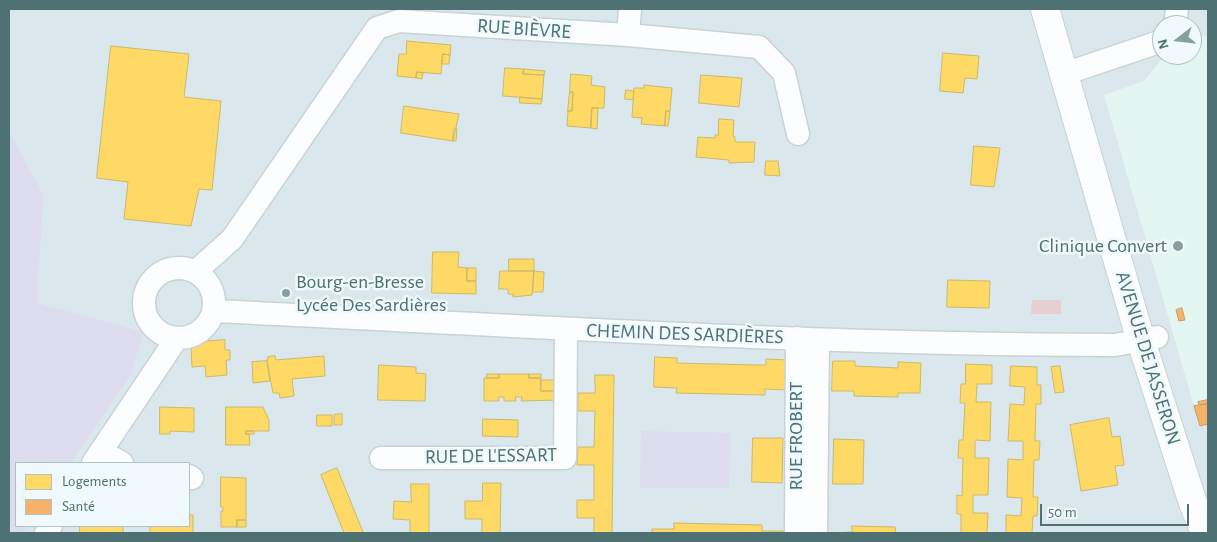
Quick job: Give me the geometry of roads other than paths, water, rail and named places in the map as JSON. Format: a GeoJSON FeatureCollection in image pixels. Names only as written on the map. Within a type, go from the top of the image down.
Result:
{"type":"FeatureCollection","features":[{"type":"Feature","properties":{"kind":"main road","name":"AVENUE DE JASSERON"},"geometry":{"type":"LineString","coordinates":[[1045,9],[1072,72]]}},
{"type":"Feature","properties":{"kind":"main road","name":"AVENUE DE JASSERON"},"geometry":{"type":"LineString","coordinates":[[1062,9],[1072,72],[1149,339],[1204,497],[1205,533]]}},
{"type":"Feature","properties":{"kind":"street"},"geometry":{"type":"LineString","coordinates":[[628,36],[630,9]]}},
{"type":"Feature","properties":{"kind":"street","name":"RUE BIÈVRE"},"geometry":{"type":"LineString","coordinates":[[195,272],[232,239],[377,18],[759,47],[784,73],[798,134]]}},
{"type":"Feature","properties":{"kind":"street"},"geometry":{"type":"LineString","coordinates":[[1072,72],[1152,44]]}},
{"type":"Feature","properties":{"kind":"street"},"geometry":{"type":"LineString","coordinates":[[144,386],[152,326],[144,303],[148,287],[154,277],[168,270],[179,268],[195,272],[211,289],[213,311],[210,319],[200,331],[192,336],[177,338],[162,334],[152,326]]}},
{"type":"Feature","properties":{"kind":"street","name":"CHEMIN DES SARDIÈRES"},"geometry":{"type":"LineString","coordinates":[[213,311],[566,330],[807,339],[1109,345],[1149,339]]}},
{"type":"Feature","properties":{"kind":"street","name":"RUE DE L'ESSART"},"geometry":{"type":"LineString","coordinates":[[381,458],[565,458],[566,330]]}},
{"type":"Feature","properties":{"kind":"street"},"geometry":{"type":"LineString","coordinates":[[118,462],[97,457],[177,338]]}},
{"type":"Feature","properties":{"kind":"street","name":"RUE FROBERT"},"geometry":{"type":"LineString","coordinates":[[796,533],[807,339]]}},
{"type":"Feature","properties":{"kind":"street","name":"RUE FROBERT"},"geometry":{"type":"LineString","coordinates":[[807,339],[816,533]]}},
{"type":"Feature","properties":{"kind":"place","name":"Clinique Convert"},"geometry":{"type":"Point","coordinates":[1178,246]}},
{"type":"Feature","properties":{"kind":"place","name":"Bourg-en-Bresse Lycée Des Sardières"},"geometry":{"type":"Point","coordinates":[286,293]}}]}
